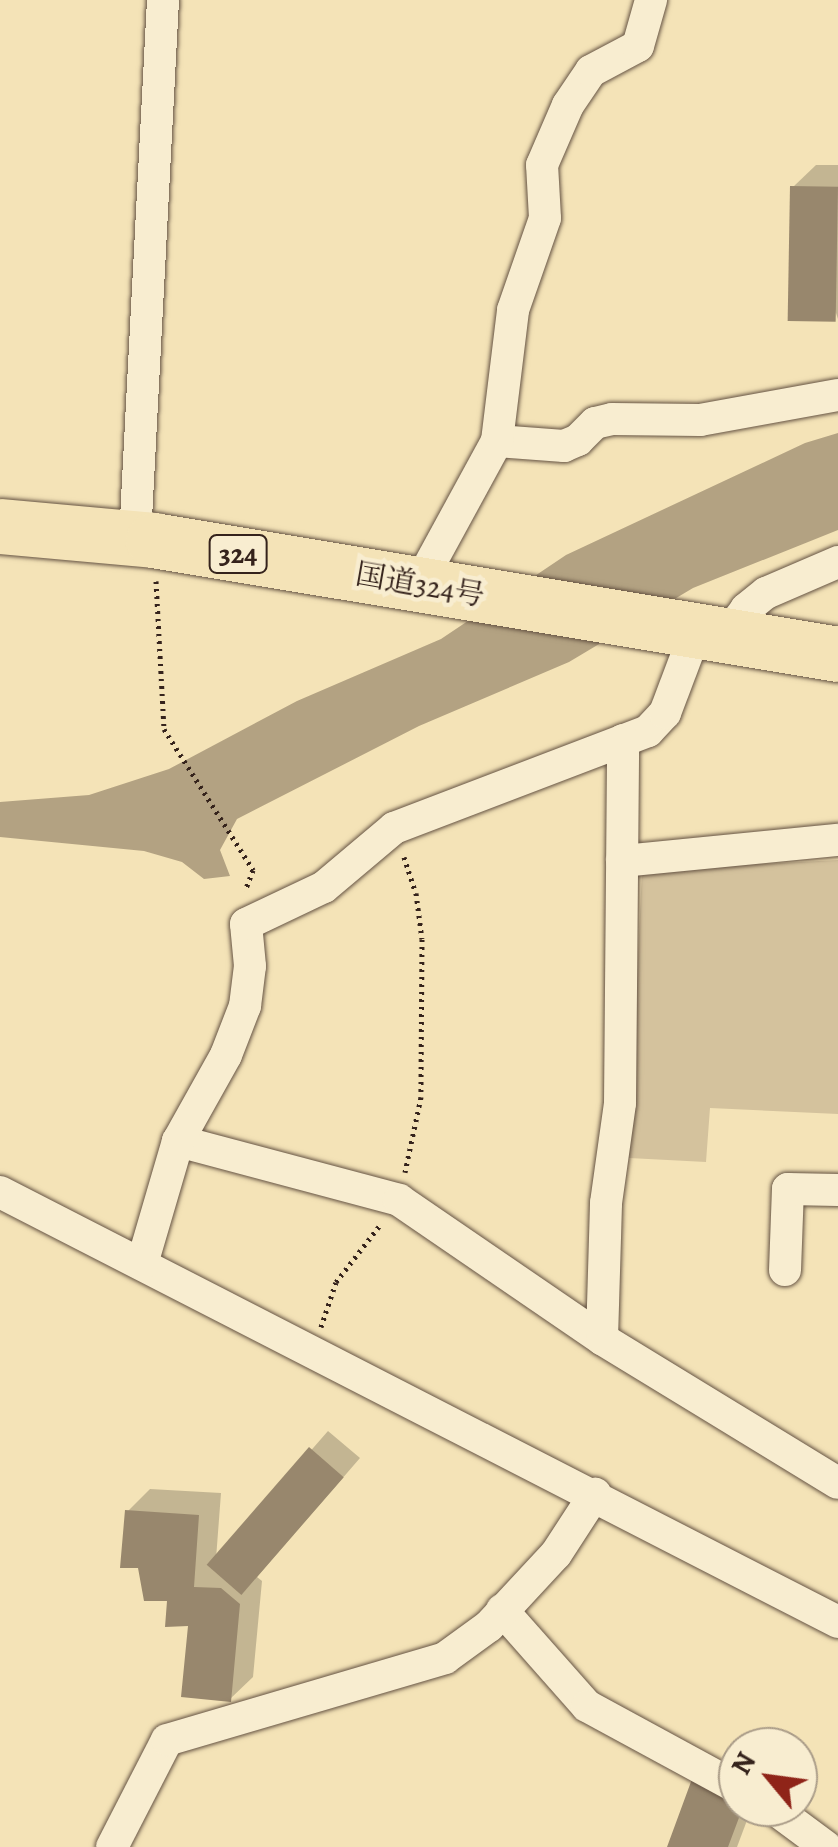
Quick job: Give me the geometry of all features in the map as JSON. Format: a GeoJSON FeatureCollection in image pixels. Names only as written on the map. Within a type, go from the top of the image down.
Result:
{"type":"FeatureCollection","features":[{"type":"Feature","properties":{"kind":"highway","name":"国道324号"},"geometry":{"type":"LineString","coordinates":[[0,526],[144,539],[838,654]]}},
{"type":"Feature","properties":{"kind":"street"},"geometry":{"type":"LineString","coordinates":[[144,539],[162,0]]}},
{"type":"Feature","properties":{"kind":"street"},"geometry":{"type":"LineString","coordinates":[[419,584],[497,440],[513,310],[546,218],[542,166],[568,105],[591,70],[638,46],[652,0]]}},
{"type":"Feature","properties":{"kind":"street"},"geometry":{"type":"LineString","coordinates":[[497,440],[564,446],[578,440],[595,423],[612,419],[700,420],[838,395]]}},
{"type":"Feature","properties":{"kind":"street"},"geometry":{"type":"LineString","coordinates":[[142,1264],[178,1141],[226,1055],[244,1006],[250,966],[246,924],[324,888],[394,828],[648,731],[666,713],[700,632],[746,609],[766,593],[838,562]]}},
{"type":"Feature","properties":{"kind":"street"},"geometry":{"type":"LineString","coordinates":[[602,1339],[606,1204],[620,1103],[623,740]]}},
{"type":"Feature","properties":{"kind":"street"},"geometry":{"type":"LineString","coordinates":[[622,862],[838,840]]}},
{"type":"Feature","properties":{"kind":"street"},"geometry":{"type":"LineString","coordinates":[[178,1141],[399,1200],[602,1339],[838,1483]]}},
{"type":"Feature","properties":{"kind":"street"},"geometry":{"type":"LineString","coordinates":[[785,1270],[788,1189],[838,1190]]}},
{"type":"Feature","properties":{"kind":"street"},"geometry":{"type":"LineString","coordinates":[[0,1192],[838,1622]]}},
{"type":"Feature","properties":{"kind":"street"},"geometry":{"type":"LineString","coordinates":[[112,1847],[167,1740],[446,1658],[502,1610],[556,1554],[595,1494]]}},
{"type":"Feature","properties":{"kind":"street"},"geometry":{"type":"LineString","coordinates":[[502,1610],[587,1706],[718,1777]]}},
{"type":"Feature","properties":{"kind":"street"},"geometry":{"type":"LineString","coordinates":[[799,1827],[826,1847]]}},
{"type":"Feature","properties":{"kind":"path"},"geometry":{"type":"LineString","coordinates":[[144,539],[164,729],[172,748],[253,870],[246,882],[246,924]]}},
{"type":"Feature","properties":{"kind":"path"},"geometry":{"type":"LineString","coordinates":[[312,1354],[336,1282],[399,1200],[421,1097],[422,939],[416,893],[394,828]]}},
{"type":"Feature","properties":{"kind":"shaded area"},"geometry":{"type":"Polygon","coordinates":[[[838,433],[838,530],[693,588],[569,662],[419,726],[237,819],[220,850],[230,876],[204,879],[182,862],[144,851],[0,837],[0,802],[89,795],[169,769],[297,701],[441,639],[566,555],[805,443],[838,433]]]}},
{"type":"Feature","properties":{"kind":"shaded area"},"geometry":{"type":"Polygon","coordinates":[[[838,860],[838,1114],[710,1108],[706,1162],[629,1158],[642,870],[838,860]]]}},
{"type":"Feature","properties":{"kind":"building"},"geometry":{"type":"Polygon","coordinates":[[[790,186],[838,187],[836,322],[788,321],[790,186]]]}},
{"type":"Feature","properties":{"kind":"building"},"geometry":{"type":"Polygon","coordinates":[[[309,1447],[344,1477],[241,1595],[207,1565],[309,1447]]]}},
{"type":"Feature","properties":{"kind":"building"},"geometry":{"type":"Polygon","coordinates":[[[125,1510],[199,1515],[194,1587],[221,1588],[240,1604],[231,1702],[181,1697],[188,1626],[165,1627],[167,1601],[144,1601],[138,1568],[120,1568],[125,1510]]]}},
{"type":"Feature","properties":{"kind":"building"},"geometry":{"type":"Polygon","coordinates":[[[692,1779],[718,1789],[718,1827],[736,1827],[728,1847],[667,1847],[692,1779]]]}}]}
